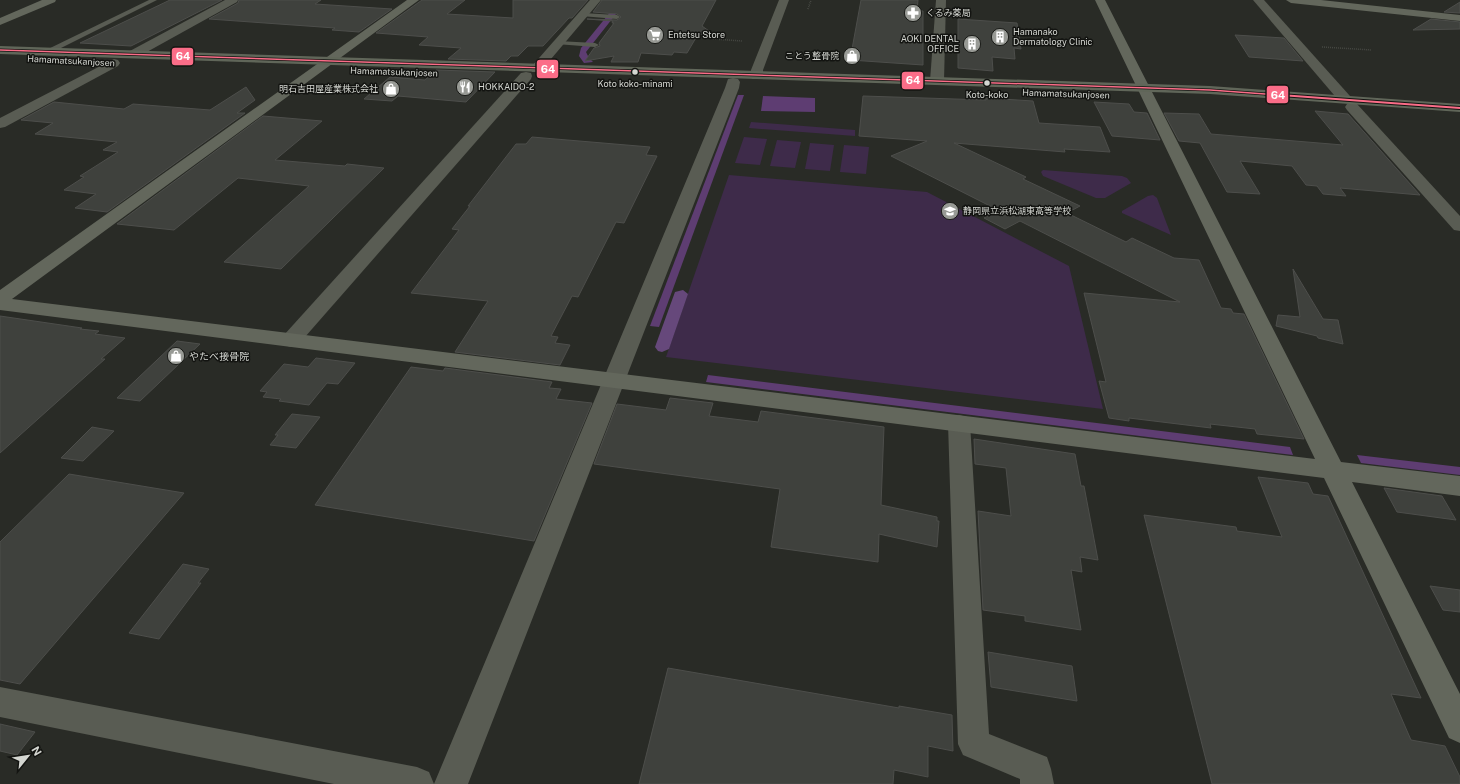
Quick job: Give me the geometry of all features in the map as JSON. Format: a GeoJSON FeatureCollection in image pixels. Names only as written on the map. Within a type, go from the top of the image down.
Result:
{"type":"FeatureCollection","features":[{"type":"Feature","properties":{"kind":"main road","name":"Hamamatsukanjosen"},"geometry":{"type":"LineString","coordinates":[[0,50],[733,82],[1145,92]]}},
{"type":"Feature","properties":{"kind":"main road","name":"Hamamatsukanjosen"},"geometry":{"type":"LineString","coordinates":[[0,58],[114,63],[323,65]]}},
{"type":"Feature","properties":{"kind":"main road","name":"Hamamatsukanjosen"},"geometry":{"type":"LineString","coordinates":[[531,72],[937,81],[1460,108]]}},
{"type":"Feature","properties":{"kind":"main road","name":"Hamamatsukanjosen"},"geometry":{"type":"LineString","coordinates":[[1348,103],[1460,115]]}},
{"type":"Feature","properties":{"kind":"street"},"geometry":{"type":"LineString","coordinates":[[0,22],[51,0]]}},
{"type":"Feature","properties":{"kind":"street"},"geometry":{"type":"LineString","coordinates":[[132,55],[233,0]]}},
{"type":"Feature","properties":{"kind":"street"},"geometry":{"type":"LineString","coordinates":[[0,299],[414,0]]}},
{"type":"Feature","properties":{"kind":"street"},"geometry":{"type":"LineString","coordinates":[[290,340],[596,0]]}},
{"type":"Feature","properties":{"kind":"street"},"geometry":{"type":"LineString","coordinates":[[757,76],[757,70],[784,0]]}},
{"type":"Feature","properties":{"kind":"street"},"geometry":{"type":"LineString","coordinates":[[937,81],[941,0]]}},
{"type":"Feature","properties":{"kind":"street"},"geometry":{"type":"LineString","coordinates":[[1100,0],[1460,727]]}},
{"type":"Feature","properties":{"kind":"street"},"geometry":{"type":"LineString","coordinates":[[1258,0],[1348,103],[1460,226]]}},
{"type":"Feature","properties":{"kind":"street"},"geometry":{"type":"LineString","coordinates":[[1291,0],[1460,18]]}},
{"type":"Feature","properties":{"kind":"street"},"geometry":{"type":"LineString","coordinates":[[0,124],[114,63]]}},
{"type":"Feature","properties":{"kind":"street"},"geometry":{"type":"LineString","coordinates":[[451,784],[615,380],[732,88],[733,82]]}},
{"type":"Feature","properties":{"kind":"street"},"geometry":{"type":"LineString","coordinates":[[0,304],[958,423],[1326,459],[1460,486]]}},
{"type":"Feature","properties":{"kind":"street"},"geometry":{"type":"LineString","coordinates":[[958,423],[974,744],[1035,769],[1037,784]]}},
{"type":"Feature","properties":{"kind":"street"},"geometry":{"type":"LineString","coordinates":[[0,702],[417,784]]}},
{"type":"Feature","properties":{"kind":"lane"},"geometry":{"type":"LineString","coordinates":[[48,52],[154,0]]}},
{"type":"Feature","properties":{"kind":"lane"},"geometry":{"type":"LineString","coordinates":[[583,15],[615,17]]}},
{"type":"Feature","properties":{"kind":"lane"},"geometry":{"type":"LineString","coordinates":[[558,43],[593,45]]}},
{"type":"Feature","properties":{"kind":"path"},"geometry":{"type":"LineString","coordinates":[[808,9],[811,0]]}},
{"type":"Feature","properties":{"kind":"path"},"geometry":{"type":"LineString","coordinates":[[712,39],[742,41]]}},
{"type":"Feature","properties":{"kind":"path"},"geometry":{"type":"LineString","coordinates":[[1298,46],[1371,50]]}},
{"type":"Feature","properties":{"kind":"shaded area"},"geometry":{"type":"Polygon","coordinates":[[[620,0],[627,0],[586,52],[593,62],[584,63],[579,56],[581,48],[620,0]]]}},
{"type":"Feature","properties":{"kind":"shaded area"},"geometry":{"type":"Polygon","coordinates":[[[738,95],[744,95],[659,327],[650,326],[738,95]]]}},
{"type":"Feature","properties":{"kind":"shaded area"},"geometry":{"type":"Polygon","coordinates":[[[763,96],[815,98],[815,112],[761,111],[763,96]]]}},
{"type":"Feature","properties":{"kind":"shaded area"},"geometry":{"type":"Polygon","coordinates":[[[751,122],[855,130],[855,136],[749,128],[751,122]]]}},
{"type":"Feature","properties":{"kind":"shaded area"},"geometry":{"type":"Polygon","coordinates":[[[744,137],[767,139],[760,165],[735,163],[744,137]]]}},
{"type":"Feature","properties":{"kind":"shaded area"},"geometry":{"type":"Polygon","coordinates":[[[777,140],[801,142],[795,168],[770,166],[777,140]]]}},
{"type":"Feature","properties":{"kind":"shaded area"},"geometry":{"type":"Polygon","coordinates":[[[810,143],[834,145],[830,171],[805,169],[810,143]]]}},
{"type":"Feature","properties":{"kind":"shaded area"},"geometry":{"type":"Polygon","coordinates":[[[844,145],[869,147],[866,174],[840,172],[844,145]]]}},
{"type":"Feature","properties":{"kind":"shaded area"},"geometry":{"type":"Polygon","coordinates":[[[1043,170],[1122,176],[1127,178],[1131,183],[1105,198],[1096,198],[1043,176],[1041,172],[1043,170]]]}},
{"type":"Feature","properties":{"kind":"shaded area"},"geometry":{"type":"Polygon","coordinates":[[[729,175],[927,192],[1069,266],[1103,409],[666,357],[729,175]]]}},
{"type":"Feature","properties":{"kind":"shaded area"},"geometry":{"type":"Polygon","coordinates":[[[1153,195],[1157,198],[1171,235],[1122,213],[1122,211],[1148,196],[1153,195]]]}},
{"type":"Feature","properties":{"kind":"shaded area"},"geometry":{"type":"Polygon","coordinates":[[[683,290],[688,294],[669,349],[662,352],[658,351],[655,347],[675,292],[683,290]]]}},
{"type":"Feature","properties":{"kind":"shaded area"},"geometry":{"type":"Polygon","coordinates":[[[708,375],[1290,447],[1293,455],[706,382],[708,375]]]}},
{"type":"Feature","properties":{"kind":"shaded area"},"geometry":{"type":"Polygon","coordinates":[[[1357,455],[1460,467],[1460,475],[1361,463],[1357,455]]]}},
{"type":"Feature","properties":{"kind":"building"},"geometry":{"type":"Polygon","coordinates":[[[170,0],[222,0],[131,46],[80,43],[170,0]]]}},
{"type":"Feature","properties":{"kind":"building"},"geometry":{"type":"Polygon","coordinates":[[[239,0],[321,0],[315,4],[392,9],[359,32],[332,30],[335,28],[209,19],[238,3],[239,0]]]}},
{"type":"Feature","properties":{"kind":"building"},"geometry":{"type":"Polygon","coordinates":[[[422,0],[465,0],[447,14],[513,18],[513,0],[588,0],[543,46],[528,46],[518,56],[511,56],[506,61],[448,59],[461,48],[419,45],[428,37],[376,33],[422,0]]]}},
{"type":"Feature","properties":{"kind":"building"},"geometry":{"type":"Polygon","coordinates":[[[602,0],[716,0],[702,26],[709,31],[697,36],[687,53],[674,52],[672,55],[641,53],[638,62],[611,62],[614,56],[585,61],[594,48],[600,46],[599,43],[614,23],[612,23],[613,21],[587,19],[617,20],[621,17],[617,14],[593,12],[602,0]]]}},
{"type":"Feature","properties":{"kind":"building"},"geometry":{"type":"Polygon","coordinates":[[[861,0],[918,0],[917,11],[923,11],[923,65],[850,60],[861,0]]]}},
{"type":"Feature","properties":{"kind":"building"},"geometry":{"type":"Polygon","coordinates":[[[1460,2],[1460,13],[1444,12],[1460,2]]]}},
{"type":"Feature","properties":{"kind":"building"},"geometry":{"type":"Polygon","coordinates":[[[958,19],[1017,23],[1021,49],[1014,48],[1015,59],[992,57],[993,71],[958,68],[958,19]]]}},
{"type":"Feature","properties":{"kind":"building"},"geometry":{"type":"Polygon","coordinates":[[[1431,19],[1460,22],[1460,29],[1413,30],[1431,19]]]}},
{"type":"Feature","properties":{"kind":"building"},"geometry":{"type":"Polygon","coordinates":[[[1235,35],[1284,38],[1303,61],[1249,57],[1235,35]]]}},
{"type":"Feature","properties":{"kind":"building"},"geometry":{"type":"Polygon","coordinates":[[[436,70],[495,72],[466,102],[398,96],[392,101],[364,99],[390,77],[425,80],[436,70]]]}},
{"type":"Feature","properties":{"kind":"building"},"geometry":{"type":"Polygon","coordinates":[[[246,87],[255,100],[237,113],[245,113],[107,212],[75,208],[96,194],[64,190],[84,177],[80,176],[118,152],[103,150],[117,142],[35,134],[53,123],[21,120],[54,102],[124,109],[133,104],[210,110],[246,87]]]}},
{"type":"Feature","properties":{"kind":"building"},"geometry":{"type":"Polygon","coordinates":[[[863,96],[986,100],[986,98],[1033,101],[1039,123],[1100,127],[1110,152],[1064,149],[1065,152],[954,143],[1026,177],[1023,179],[1080,206],[1067,213],[1126,242],[1132,238],[1174,258],[1199,260],[1221,308],[1231,309],[1233,313],[1244,314],[1304,439],[1257,434],[1255,429],[1210,424],[1211,428],[1129,418],[1129,421],[1109,418],[1099,381],[1106,382],[1084,293],[1180,302],[1020,221],[1005,229],[984,218],[998,210],[891,156],[927,141],[859,136],[863,96]]]}},
{"type":"Feature","properties":{"kind":"building"},"geometry":{"type":"Polygon","coordinates":[[[1094,102],[1129,104],[1134,112],[1147,113],[1160,140],[1112,136],[1094,102]]]}},
{"type":"Feature","properties":{"kind":"building"},"geometry":{"type":"Polygon","coordinates":[[[1315,111],[1348,114],[1420,195],[1340,188],[1346,196],[1323,194],[1317,186],[1306,185],[1292,166],[1240,161],[1260,194],[1227,192],[1200,143],[1179,141],[1164,113],[1199,114],[1211,134],[1343,145],[1315,111]]]}},
{"type":"Feature","properties":{"kind":"building"},"geometry":{"type":"Polygon","coordinates":[[[263,116],[322,121],[275,160],[345,166],[347,164],[384,168],[281,269],[224,262],[309,186],[238,178],[174,230],[117,224],[263,116]]]}},
{"type":"Feature","properties":{"kind":"building"},"geometry":{"type":"Polygon","coordinates":[[[532,137],[650,147],[646,155],[657,156],[624,223],[616,222],[578,297],[572,296],[551,336],[558,337],[555,343],[570,345],[560,365],[455,352],[488,301],[411,293],[459,230],[452,229],[470,206],[468,206],[516,144],[526,144],[532,137]]]}},
{"type":"Feature","properties":{"kind":"building"},"geometry":{"type":"Polygon","coordinates":[[[1293,269],[1323,319],[1338,320],[1343,344],[1276,326],[1278,315],[1300,317],[1293,269]]]}},
{"type":"Feature","properties":{"kind":"building"},"geometry":{"type":"Polygon","coordinates":[[[0,316],[82,328],[80,329],[99,331],[95,334],[125,338],[101,359],[105,359],[0,453],[0,316]]]}},
{"type":"Feature","properties":{"kind":"building"},"geometry":{"type":"Polygon","coordinates":[[[177,341],[200,344],[140,401],[117,398],[177,341]]]}},
{"type":"Feature","properties":{"kind":"building"},"geometry":{"type":"Polygon","coordinates":[[[316,358],[355,363],[338,384],[327,383],[309,405],[263,397],[267,392],[260,391],[284,364],[308,367],[316,358]]]}},
{"type":"Feature","properties":{"kind":"building"},"geometry":{"type":"Polygon","coordinates":[[[411,367],[443,371],[445,368],[552,382],[549,388],[561,389],[556,399],[592,403],[534,541],[315,505],[411,367]]]}},
{"type":"Feature","properties":{"kind":"building"},"geometry":{"type":"Polygon","coordinates":[[[670,398],[713,403],[709,416],[758,422],[761,411],[884,427],[881,505],[937,517],[937,521],[939,521],[937,547],[879,534],[878,562],[771,547],[780,489],[594,464],[617,404],[666,410],[670,398]]]}},
{"type":"Feature","properties":{"kind":"building"},"geometry":{"type":"Polygon","coordinates":[[[292,414],[320,417],[296,448],[270,445],[278,435],[275,435],[292,414]]]}},
{"type":"Feature","properties":{"kind":"building"},"geometry":{"type":"Polygon","coordinates":[[[92,427],[114,431],[83,461],[61,458],[92,427]]]}},
{"type":"Feature","properties":{"kind":"building"},"geometry":{"type":"Polygon","coordinates":[[[974,439],[1075,454],[1081,486],[1084,486],[1098,560],[1080,557],[1082,572],[1071,570],[1081,630],[1025,621],[1025,616],[983,610],[978,511],[1011,516],[1006,468],[975,464],[974,439]]]}},
{"type":"Feature","properties":{"kind":"building"},"geometry":{"type":"Polygon","coordinates":[[[69,474],[184,493],[20,684],[0,680],[0,542],[69,474]]]}},
{"type":"Feature","properties":{"kind":"building"},"geometry":{"type":"Polygon","coordinates":[[[1258,477],[1308,483],[1313,494],[1328,496],[1421,698],[1391,694],[1411,740],[1445,746],[1460,777],[1460,784],[1212,784],[1144,515],[1236,527],[1237,531],[1282,537],[1258,477]]]}},
{"type":"Feature","properties":{"kind":"building"},"geometry":{"type":"Polygon","coordinates":[[[1384,488],[1442,496],[1456,520],[1397,512],[1384,488]]]}},
{"type":"Feature","properties":{"kind":"building"},"geometry":{"type":"Polygon","coordinates":[[[183,564],[209,569],[198,583],[201,583],[159,639],[129,633],[183,564]]]}},
{"type":"Feature","properties":{"kind":"building"},"geometry":{"type":"Polygon","coordinates":[[[1430,586],[1460,590],[1460,612],[1443,610],[1430,586]]]}},
{"type":"Feature","properties":{"kind":"building"},"geometry":{"type":"Polygon","coordinates":[[[988,652],[1072,666],[1077,701],[991,687],[988,652]]]}},
{"type":"Feature","properties":{"kind":"building"},"geometry":{"type":"Polygon","coordinates":[[[668,668],[899,708],[899,706],[952,715],[953,751],[928,746],[928,777],[894,770],[893,784],[639,784],[668,668]]]}},
{"type":"Feature","properties":{"kind":"building"},"geometry":{"type":"Polygon","coordinates":[[[0,724],[35,732],[17,755],[0,751],[0,724]]]}},
{"type":"Feature","properties":{"kind":"transit line","name":"64"},"geometry":{"type":"LineString","coordinates":[[0,50],[1210,90],[1460,108]]}},
{"type":"Feature","properties":{"kind":"place","name":"くるみ薬局"},"geometry":{"type":"Point","coordinates":[913,13]}},
{"type":"Feature","properties":{"kind":"place","name":"Entetsu Store"},"geometry":{"type":"Point","coordinates":[655,35]}},
{"type":"Feature","properties":{"kind":"place","name":"Hamanako Dermatology Clinic"},"geometry":{"type":"Point","coordinates":[1000,37]}},
{"type":"Feature","properties":{"kind":"place","name":"AOKI DENTAL OFFICE"},"geometry":{"type":"Point","coordinates":[972,44]}},
{"type":"Feature","properties":{"kind":"place","name":"ことう整骨院"},"geometry":{"type":"Point","coordinates":[852,56]}},
{"type":"Feature","properties":{"kind":"place","name":"Koto koko-minami"},"geometry":{"type":"Point","coordinates":[635,72]}},
{"type":"Feature","properties":{"kind":"place","name":"Koto-koko"},"geometry":{"type":"Point","coordinates":[987,83]}},
{"type":"Feature","properties":{"kind":"place","name":"HOKKAIDO-2"},"geometry":{"type":"Point","coordinates":[465,87]}},
{"type":"Feature","properties":{"kind":"place","name":"明石吉田屋産業株式会社"},"geometry":{"type":"Point","coordinates":[391,89]}},
{"type":"Feature","properties":{"kind":"place","name":"静岡県立浜松湖東高等学校"},"geometry":{"type":"Point","coordinates":[950,211]}},
{"type":"Feature","properties":{"kind":"place","name":"やたべ接骨院"},"geometry":{"type":"Point","coordinates":[176,356]}}]}
